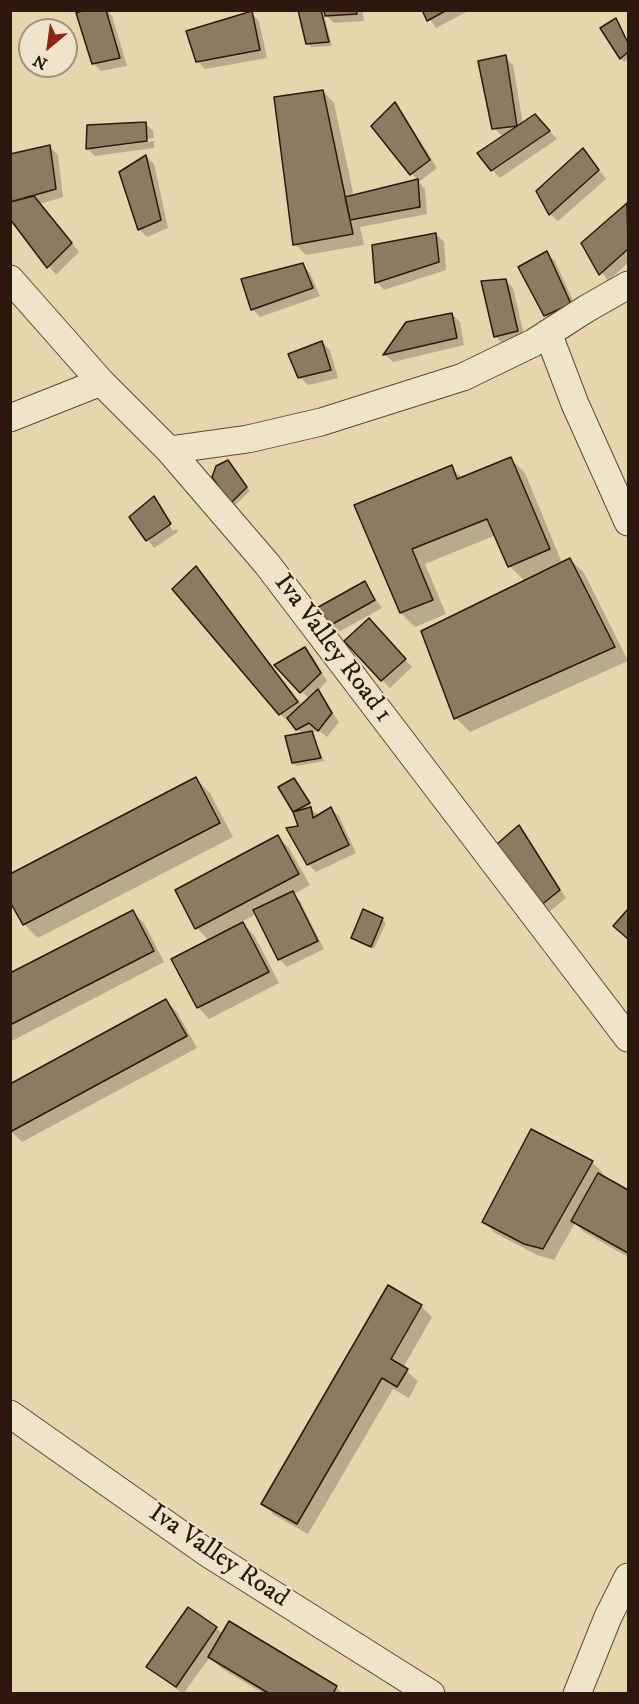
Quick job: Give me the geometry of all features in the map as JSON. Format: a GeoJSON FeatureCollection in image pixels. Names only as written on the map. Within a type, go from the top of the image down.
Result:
{"type":"FeatureCollection","features":[{"type":"Feature","properties":{"kind":"street","name":"Iva Valley Road 1"},"geometry":{"type":"LineString","coordinates":[[10,279],[101,382],[169,450],[267,564],[628,1038]]}},
{"type":"Feature","properties":{"kind":"street"},"geometry":{"type":"LineString","coordinates":[[169,450],[248,440],[321,422],[463,378],[548,333],[628,285]]}},
{"type":"Feature","properties":{"kind":"street"},"geometry":{"type":"LineString","coordinates":[[548,333],[575,404],[628,522]]}},
{"type":"Feature","properties":{"kind":"street"},"geometry":{"type":"LineString","coordinates":[[10,418],[101,382]]}},
{"type":"Feature","properties":{"kind":"street","name":"Iva Valley Road"},"geometry":{"type":"LineString","coordinates":[[10,1414],[206,1552],[431,1694]]}},
{"type":"Feature","properties":{"kind":"street"},"geometry":{"type":"LineString","coordinates":[[577,1694],[608,1617],[628,1577]]}},
{"type":"Feature","properties":{"kind":"building"},"geometry":{"type":"Polygon","coordinates":[[[85,10],[106,10],[120,58],[92,64],[76,13],[85,10]]]}},
{"type":"Feature","properties":{"kind":"building"},"geometry":{"type":"Polygon","coordinates":[[[298,10],[321,10],[329,42],[306,44],[298,10]]]}},
{"type":"Feature","properties":{"kind":"building"},"geometry":{"type":"Polygon","coordinates":[[[324,10],[356,10],[357,14],[325,16],[324,10]]]}},
{"type":"Feature","properties":{"kind":"building"},"geometry":{"type":"Polygon","coordinates":[[[422,10],[447,10],[427,21],[422,10]]]}},
{"type":"Feature","properties":{"kind":"building"},"geometry":{"type":"Polygon","coordinates":[[[252,11],[260,50],[196,62],[186,31],[252,11]]]}},
{"type":"Feature","properties":{"kind":"building"},"geometry":{"type":"Polygon","coordinates":[[[616,18],[628,43],[628,52],[620,59],[600,28],[616,18]]]}},
{"type":"Feature","properties":{"kind":"building"},"geometry":{"type":"Polygon","coordinates":[[[506,55],[517,126],[492,129],[478,61],[506,55]]]}},
{"type":"Feature","properties":{"kind":"building"},"geometry":{"type":"Polygon","coordinates":[[[323,90],[353,234],[293,245],[274,97],[323,90]]]}},
{"type":"Feature","properties":{"kind":"building"},"geometry":{"type":"Polygon","coordinates":[[[395,102],[430,160],[410,175],[371,126],[395,102]]]}},
{"type":"Feature","properties":{"kind":"building"},"geometry":{"type":"Polygon","coordinates":[[[535,114],[550,131],[491,171],[477,153],[535,114]]]}},
{"type":"Feature","properties":{"kind":"building"},"geometry":{"type":"Polygon","coordinates":[[[146,122],[147,141],[86,149],[87,125],[146,122]]]}},
{"type":"Feature","properties":{"kind":"building"},"geometry":{"type":"Polygon","coordinates":[[[50,145],[56,189],[10,202],[10,154],[50,145]]]}},
{"type":"Feature","properties":{"kind":"building"},"geometry":{"type":"Polygon","coordinates":[[[583,148],[599,170],[549,215],[536,191],[583,148]]]}},
{"type":"Feature","properties":{"kind":"building"},"geometry":{"type":"Polygon","coordinates":[[[146,155],[161,220],[138,230],[119,172],[146,155]]]}},
{"type":"Feature","properties":{"kind":"building"},"geometry":{"type":"Polygon","coordinates":[[[418,179],[420,207],[350,220],[345,197],[418,179]]]}},
{"type":"Feature","properties":{"kind":"building"},"geometry":{"type":"Polygon","coordinates":[[[34,196],[72,243],[47,268],[10,219],[10,202],[34,196]]]}},
{"type":"Feature","properties":{"kind":"building"},"geometry":{"type":"Polygon","coordinates":[[[627,203],[628,249],[599,275],[581,243],[627,203]]]}},
{"type":"Feature","properties":{"kind":"building"},"geometry":{"type":"Polygon","coordinates":[[[436,233],[439,262],[375,283],[372,245],[436,233]]]}},
{"type":"Feature","properties":{"kind":"building"},"geometry":{"type":"Polygon","coordinates":[[[547,251],[571,304],[544,316],[518,267],[547,251]]]}},
{"type":"Feature","properties":{"kind":"building"},"geometry":{"type":"Polygon","coordinates":[[[303,263],[313,288],[251,310],[241,279],[303,263]]]}},
{"type":"Feature","properties":{"kind":"building"},"geometry":{"type":"Polygon","coordinates":[[[506,279],[518,331],[494,337],[481,281],[506,279]]]}},
{"type":"Feature","properties":{"kind":"building"},"geometry":{"type":"Polygon","coordinates":[[[452,313],[457,338],[383,355],[406,322],[452,313]]]}},
{"type":"Feature","properties":{"kind":"building"},"geometry":{"type":"Polygon","coordinates":[[[322,341],[331,370],[298,378],[288,354],[322,341]]]}},
{"type":"Feature","properties":{"kind":"building"},"geometry":{"type":"Polygon","coordinates":[[[511,457],[550,549],[508,567],[487,519],[412,549],[433,600],[400,613],[354,505],[452,465],[457,479],[511,457]]]}},
{"type":"Feature","properties":{"kind":"building"},"geometry":{"type":"Polygon","coordinates":[[[228,460],[247,487],[230,504],[212,477],[216,466],[228,460]]]}},
{"type":"Feature","properties":{"kind":"building"},"geometry":{"type":"Polygon","coordinates":[[[154,496],[171,524],[146,541],[129,517],[154,496]]]}},
{"type":"Feature","properties":{"kind":"building"},"geometry":{"type":"Polygon","coordinates":[[[570,558],[615,647],[454,719],[421,631],[570,558]]]}},
{"type":"Feature","properties":{"kind":"building"},"geometry":{"type":"Polygon","coordinates":[[[196,566],[298,702],[279,715],[172,589],[196,566]]]}},
{"type":"Feature","properties":{"kind":"building"},"geometry":{"type":"Polygon","coordinates":[[[365,581],[375,600],[324,629],[313,610],[365,581]]]}},
{"type":"Feature","properties":{"kind":"building"},"geometry":{"type":"Polygon","coordinates":[[[369,618],[406,659],[381,681],[344,641],[369,618]]]}},
{"type":"Feature","properties":{"kind":"building"},"geometry":{"type":"Polygon","coordinates":[[[305,647],[321,673],[300,693],[274,665],[305,647]]]}},
{"type":"Feature","properties":{"kind":"building"},"geometry":{"type":"Polygon","coordinates":[[[318,689],[332,713],[318,731],[309,723],[296,730],[287,718],[318,689]]]}},
{"type":"Feature","properties":{"kind":"building"},"geometry":{"type":"Polygon","coordinates":[[[312,731],[321,758],[292,763],[285,736],[312,731]]]}},
{"type":"Feature","properties":{"kind":"building"},"geometry":{"type":"Polygon","coordinates":[[[196,777],[220,823],[23,925],[10,902],[10,874],[196,777]]]}},
{"type":"Feature","properties":{"kind":"building"},"geometry":{"type":"Polygon","coordinates":[[[294,778],[310,803],[293,812],[278,787],[294,778]]]}},
{"type":"Feature","properties":{"kind":"building"},"geometry":{"type":"Polygon","coordinates":[[[311,807],[313,818],[331,807],[349,845],[307,865],[286,828],[298,826],[293,812],[311,807]]]}},
{"type":"Feature","properties":{"kind":"building"},"geometry":{"type":"Polygon","coordinates":[[[519,825],[560,890],[535,910],[490,850],[519,825]]]}},
{"type":"Feature","properties":{"kind":"building"},"geometry":{"type":"Polygon","coordinates":[[[278,835],[299,874],[195,929],[175,890],[278,835]]]}},
{"type":"Feature","properties":{"kind":"building"},"geometry":{"type":"Polygon","coordinates":[[[293,891],[318,941],[278,960],[253,910],[293,891]]]}},
{"type":"Feature","properties":{"kind":"building"},"geometry":{"type":"Polygon","coordinates":[[[363,909],[383,918],[371,947],[351,938],[363,909]]]}},
{"type":"Feature","properties":{"kind":"building"},"geometry":{"type":"Polygon","coordinates":[[[628,909],[628,939],[613,926],[628,909]]]}},
{"type":"Feature","properties":{"kind":"building"},"geometry":{"type":"Polygon","coordinates":[[[133,910],[154,951],[10,1025],[10,973],[133,910]]]}},
{"type":"Feature","properties":{"kind":"building"},"geometry":{"type":"Polygon","coordinates":[[[243,922],[269,972],[197,1008],[171,959],[243,922]]]}},
{"type":"Feature","properties":{"kind":"building"},"geometry":{"type":"Polygon","coordinates":[[[166,999],[187,1036],[10,1132],[10,1084],[166,999]]]}},
{"type":"Feature","properties":{"kind":"building"},"geometry":{"type":"Polygon","coordinates":[[[531,1129],[593,1161],[543,1249],[524,1244],[482,1222],[531,1129]]]}},
{"type":"Feature","properties":{"kind":"building"},"geometry":{"type":"Polygon","coordinates":[[[598,1173],[628,1190],[628,1253],[571,1221],[598,1173]]]}},
{"type":"Feature","properties":{"kind":"building"},"geometry":{"type":"Polygon","coordinates":[[[388,1285],[422,1305],[391,1359],[408,1369],[397,1387],[382,1378],[297,1524],[261,1504],[388,1285]]]}},
{"type":"Feature","properties":{"kind":"building"},"geometry":{"type":"Polygon","coordinates":[[[188,1607],[217,1627],[176,1687],[146,1667],[188,1607]]]}},
{"type":"Feature","properties":{"kind":"building"},"geometry":{"type":"Polygon","coordinates":[[[229,1621],[337,1686],[333,1694],[270,1694],[208,1657],[229,1621]]]}}]}
